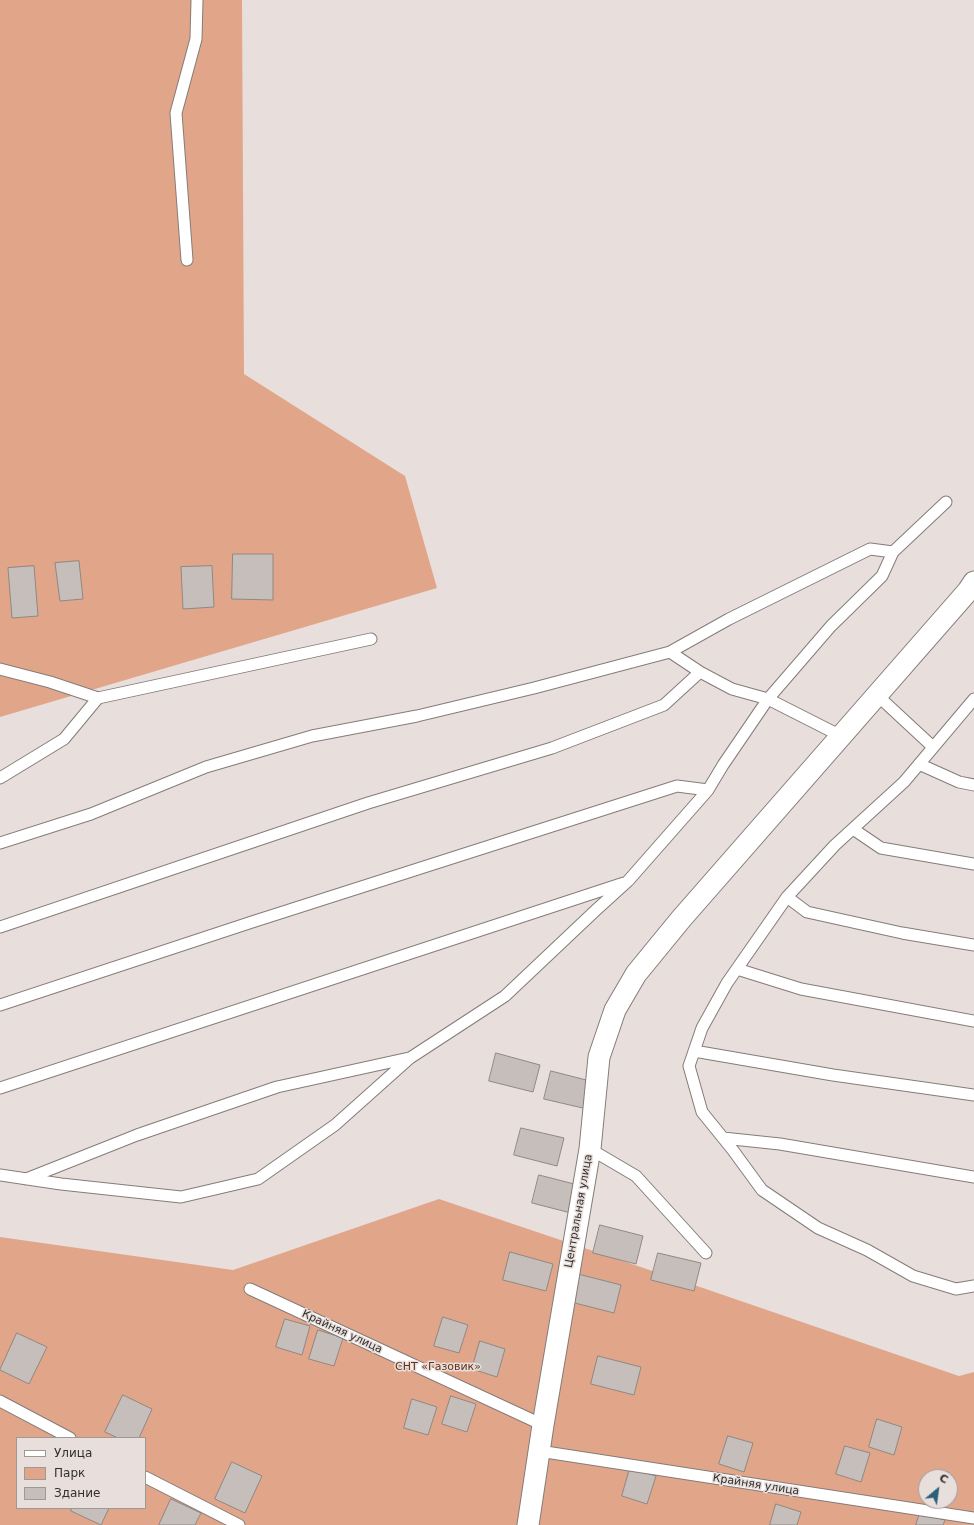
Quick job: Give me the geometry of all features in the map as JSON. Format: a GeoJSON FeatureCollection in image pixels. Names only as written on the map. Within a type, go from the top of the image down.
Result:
{"type":"FeatureCollection","features":[{"type":"Feature","properties":{"kind":"street","name":"Центральная улица"},"geometry":{"type":"LineString","coordinates":[[528,1525],[543,1425],[590,1149],[599,1057],[615,1010],[636,974],[681,919],[968,591],[974,582]]}},
{"type":"Feature","properties":{"kind":"lane"},"geometry":{"type":"LineString","coordinates":[[187,260],[176,113],[196,39],[197,0]]}},
{"type":"Feature","properties":{"kind":"lane"},"geometry":{"type":"LineString","coordinates":[[0,1174],[61,1184],[180,1197],[258,1179],[335,1125],[410,1058],[505,996],[628,881],[708,790],[723,765],[768,699],[831,626],[882,576],[893,552],[946,502]]}},
{"type":"Feature","properties":{"kind":"lane"},"geometry":{"type":"LineString","coordinates":[[0,844],[91,814],[206,767],[312,736],[425,714],[534,688],[670,652],[728,619],[870,549],[893,552]]}},
{"type":"Feature","properties":{"kind":"lane"},"geometry":{"type":"LineString","coordinates":[[0,669],[50,682],[98,698],[371,639]]}},
{"type":"Feature","properties":{"kind":"lane"},"geometry":{"type":"LineString","coordinates":[[670,652],[700,672],[732,689],[768,699],[841,736]]}},
{"type":"Feature","properties":{"kind":"lane"},"geometry":{"type":"LineString","coordinates":[[0,927],[368,803],[552,748],[664,705],[700,672]]}},
{"type":"Feature","properties":{"kind":"lane"},"geometry":{"type":"LineString","coordinates":[[877,695],[933,747]]}},
{"type":"Feature","properties":{"kind":"lane"},"geometry":{"type":"LineString","coordinates":[[0,778],[64,739],[98,698]]}},
{"type":"Feature","properties":{"kind":"lane"},"geometry":{"type":"LineString","coordinates":[[972,705],[933,747],[904,782],[835,845],[787,897],[727,983],[702,1028],[689,1066],[702,1112],[762,1190],[818,1228],[867,1250],[913,1276],[956,1289],[974,1286]]}},
{"type":"Feature","properties":{"kind":"lane"},"geometry":{"type":"LineString","coordinates":[[919,764],[959,782],[974,785]]}},
{"type":"Feature","properties":{"kind":"lane"},"geometry":{"type":"LineString","coordinates":[[0,1005],[252,922],[677,786],[708,790]]}},
{"type":"Feature","properties":{"kind":"lane"},"geometry":{"type":"LineString","coordinates":[[852,829],[880,848],[974,864]]}},
{"type":"Feature","properties":{"kind":"lane"},"geometry":{"type":"LineString","coordinates":[[0,1088],[628,881]]}},
{"type":"Feature","properties":{"kind":"lane"},"geometry":{"type":"LineString","coordinates":[[787,897],[807,912],[902,933],[974,945]]}},
{"type":"Feature","properties":{"kind":"lane"},"geometry":{"type":"LineString","coordinates":[[737,969],[801,989],[974,1021]]}},
{"type":"Feature","properties":{"kind":"lane"},"geometry":{"type":"LineString","coordinates":[[694,1051],[833,1075],[974,1095]]}},
{"type":"Feature","properties":{"kind":"lane"},"geometry":{"type":"LineString","coordinates":[[26,1179],[137,1135],[277,1087],[410,1058]]}},
{"type":"Feature","properties":{"kind":"lane"},"geometry":{"type":"LineString","coordinates":[[723,1138],[780,1144],[974,1177]]}},
{"type":"Feature","properties":{"kind":"lane"},"geometry":{"type":"LineString","coordinates":[[590,1149],[636,1176],[706,1253]]}},
{"type":"Feature","properties":{"kind":"lane","name":"Крайняя улица"},"geometry":{"type":"LineString","coordinates":[[250,1289],[543,1425]]}},
{"type":"Feature","properties":{"kind":"lane"},"geometry":{"type":"LineString","coordinates":[[0,1401],[68,1437]]}},
{"type":"Feature","properties":{"kind":"lane","name":"Крайняя улица"},"geometry":{"type":"LineString","coordinates":[[539,1451],[974,1518]]}},
{"type":"Feature","properties":{"kind":"lane"},"geometry":{"type":"LineString","coordinates":[[146,1478],[239,1525]]}},
{"type":"Feature","properties":{"kind":"green space"},"geometry":{"type":"Polygon","coordinates":[[[0,0],[242,0],[244,374],[405,476],[437,588],[0,717],[0,0]]]}},
{"type":"Feature","properties":{"kind":"green space","name":"СНТ «Газовик»"},"geometry":{"type":"Polygon","coordinates":[[[439,1199],[959,1376],[974,1372],[974,1525],[0,1525],[0,1237],[233,1270],[439,1199]]]}},
{"type":"Feature","properties":{"kind":"building"},"geometry":{"type":"Polygon","coordinates":[[[233,554],[273,554],[273,600],[232,599],[233,554]]]}},
{"type":"Feature","properties":{"kind":"building"},"geometry":{"type":"Polygon","coordinates":[[[79,561],[83,599],[60,601],[55,563],[79,561]]]}},
{"type":"Feature","properties":{"kind":"building"},"geometry":{"type":"Polygon","coordinates":[[[34,566],[38,616],[12,618],[8,568],[34,566]]]}},
{"type":"Feature","properties":{"kind":"building"},"geometry":{"type":"Polygon","coordinates":[[[212,566],[214,607],[183,609],[181,567],[212,566]]]}},
{"type":"Feature","properties":{"kind":"building"},"geometry":{"type":"Polygon","coordinates":[[[496,1053],[540,1065],[533,1092],[489,1081],[496,1053]]]}},
{"type":"Feature","properties":{"kind":"building"},"geometry":{"type":"Polygon","coordinates":[[[551,1071],[594,1082],[587,1109],[544,1099],[551,1071]]]}},
{"type":"Feature","properties":{"kind":"building"},"geometry":{"type":"Polygon","coordinates":[[[521,1128],[564,1138],[557,1166],[514,1155],[521,1128]]]}},
{"type":"Feature","properties":{"kind":"building"},"geometry":{"type":"Polygon","coordinates":[[[539,1175],[582,1186],[575,1214],[532,1203],[539,1175]]]}},
{"type":"Feature","properties":{"kind":"building"},"geometry":{"type":"Polygon","coordinates":[[[600,1225],[643,1236],[636,1264],[593,1253],[600,1225]]]}},
{"type":"Feature","properties":{"kind":"building"},"geometry":{"type":"Polygon","coordinates":[[[510,1252],[553,1264],[546,1291],[503,1280],[510,1252]]]}},
{"type":"Feature","properties":{"kind":"building"},"geometry":{"type":"Polygon","coordinates":[[[658,1253],[701,1263],[694,1291],[651,1280],[658,1253]]]}},
{"type":"Feature","properties":{"kind":"building"},"geometry":{"type":"Polygon","coordinates":[[[578,1274],[621,1285],[614,1313],[571,1302],[578,1274]]]}},
{"type":"Feature","properties":{"kind":"building"},"geometry":{"type":"Polygon","coordinates":[[[443,1317],[468,1325],[459,1353],[434,1346],[443,1317]]]}},
{"type":"Feature","properties":{"kind":"building"},"geometry":{"type":"Polygon","coordinates":[[[285,1319],[310,1326],[302,1355],[276,1347],[285,1319]]]}},
{"type":"Feature","properties":{"kind":"building"},"geometry":{"type":"Polygon","coordinates":[[[318,1330],[343,1338],[334,1366],[309,1359],[318,1330]]]}},
{"type":"Feature","properties":{"kind":"building"},"geometry":{"type":"Polygon","coordinates":[[[17,1333],[47,1347],[29,1384],[0,1370],[17,1333]]]}},
{"type":"Feature","properties":{"kind":"building"},"geometry":{"type":"Polygon","coordinates":[[[480,1341],[505,1349],[497,1377],[472,1369],[480,1341]]]}},
{"type":"Feature","properties":{"kind":"building"},"geometry":{"type":"Polygon","coordinates":[[[598,1356],[641,1367],[634,1395],[591,1384],[598,1356]]]}},
{"type":"Feature","properties":{"kind":"building"},"geometry":{"type":"Polygon","coordinates":[[[123,1395],[152,1409],[139,1437],[116,1437],[105,1432],[123,1395]]]}},
{"type":"Feature","properties":{"kind":"building"},"geometry":{"type":"Polygon","coordinates":[[[451,1396],[476,1404],[467,1432],[442,1424],[451,1396]]]}},
{"type":"Feature","properties":{"kind":"building"},"geometry":{"type":"Polygon","coordinates":[[[412,1399],[437,1407],[428,1435],[404,1428],[412,1399]]]}},
{"type":"Feature","properties":{"kind":"building"},"geometry":{"type":"Polygon","coordinates":[[[877,1419],[902,1427],[894,1455],[869,1447],[877,1419]]]}},
{"type":"Feature","properties":{"kind":"building"},"geometry":{"type":"Polygon","coordinates":[[[728,1436],[753,1443],[744,1472],[719,1464],[728,1436]]]}},
{"type":"Feature","properties":{"kind":"building"},"geometry":{"type":"Polygon","coordinates":[[[845,1446],[870,1453],[861,1482],[836,1474],[845,1446]]]}},
{"type":"Feature","properties":{"kind":"building"},"geometry":{"type":"Polygon","coordinates":[[[232,1462],[262,1476],[245,1513],[215,1499],[232,1462]]]}},
{"type":"Feature","properties":{"kind":"building"},"geometry":{"type":"Polygon","coordinates":[[[630,1468],[656,1476],[647,1504],[622,1496],[630,1468]]]}},
{"type":"Feature","properties":{"kind":"building"},"geometry":{"type":"Polygon","coordinates":[[[171,1499],[201,1513],[195,1525],[159,1525],[171,1499]]]}},
{"type":"Feature","properties":{"kind":"building"},"geometry":{"type":"Polygon","coordinates":[[[776,1504],[801,1512],[797,1525],[770,1525],[776,1504]]]}},
{"type":"Feature","properties":{"kind":"building"},"geometry":{"type":"Polygon","coordinates":[[[72,1509],[109,1509],[101,1525],[71,1511],[72,1509]]]}},
{"type":"Feature","properties":{"kind":"building"},"geometry":{"type":"Polygon","coordinates":[[[920,1513],[945,1520],[943,1525],[916,1525],[920,1513]]]}}]}
